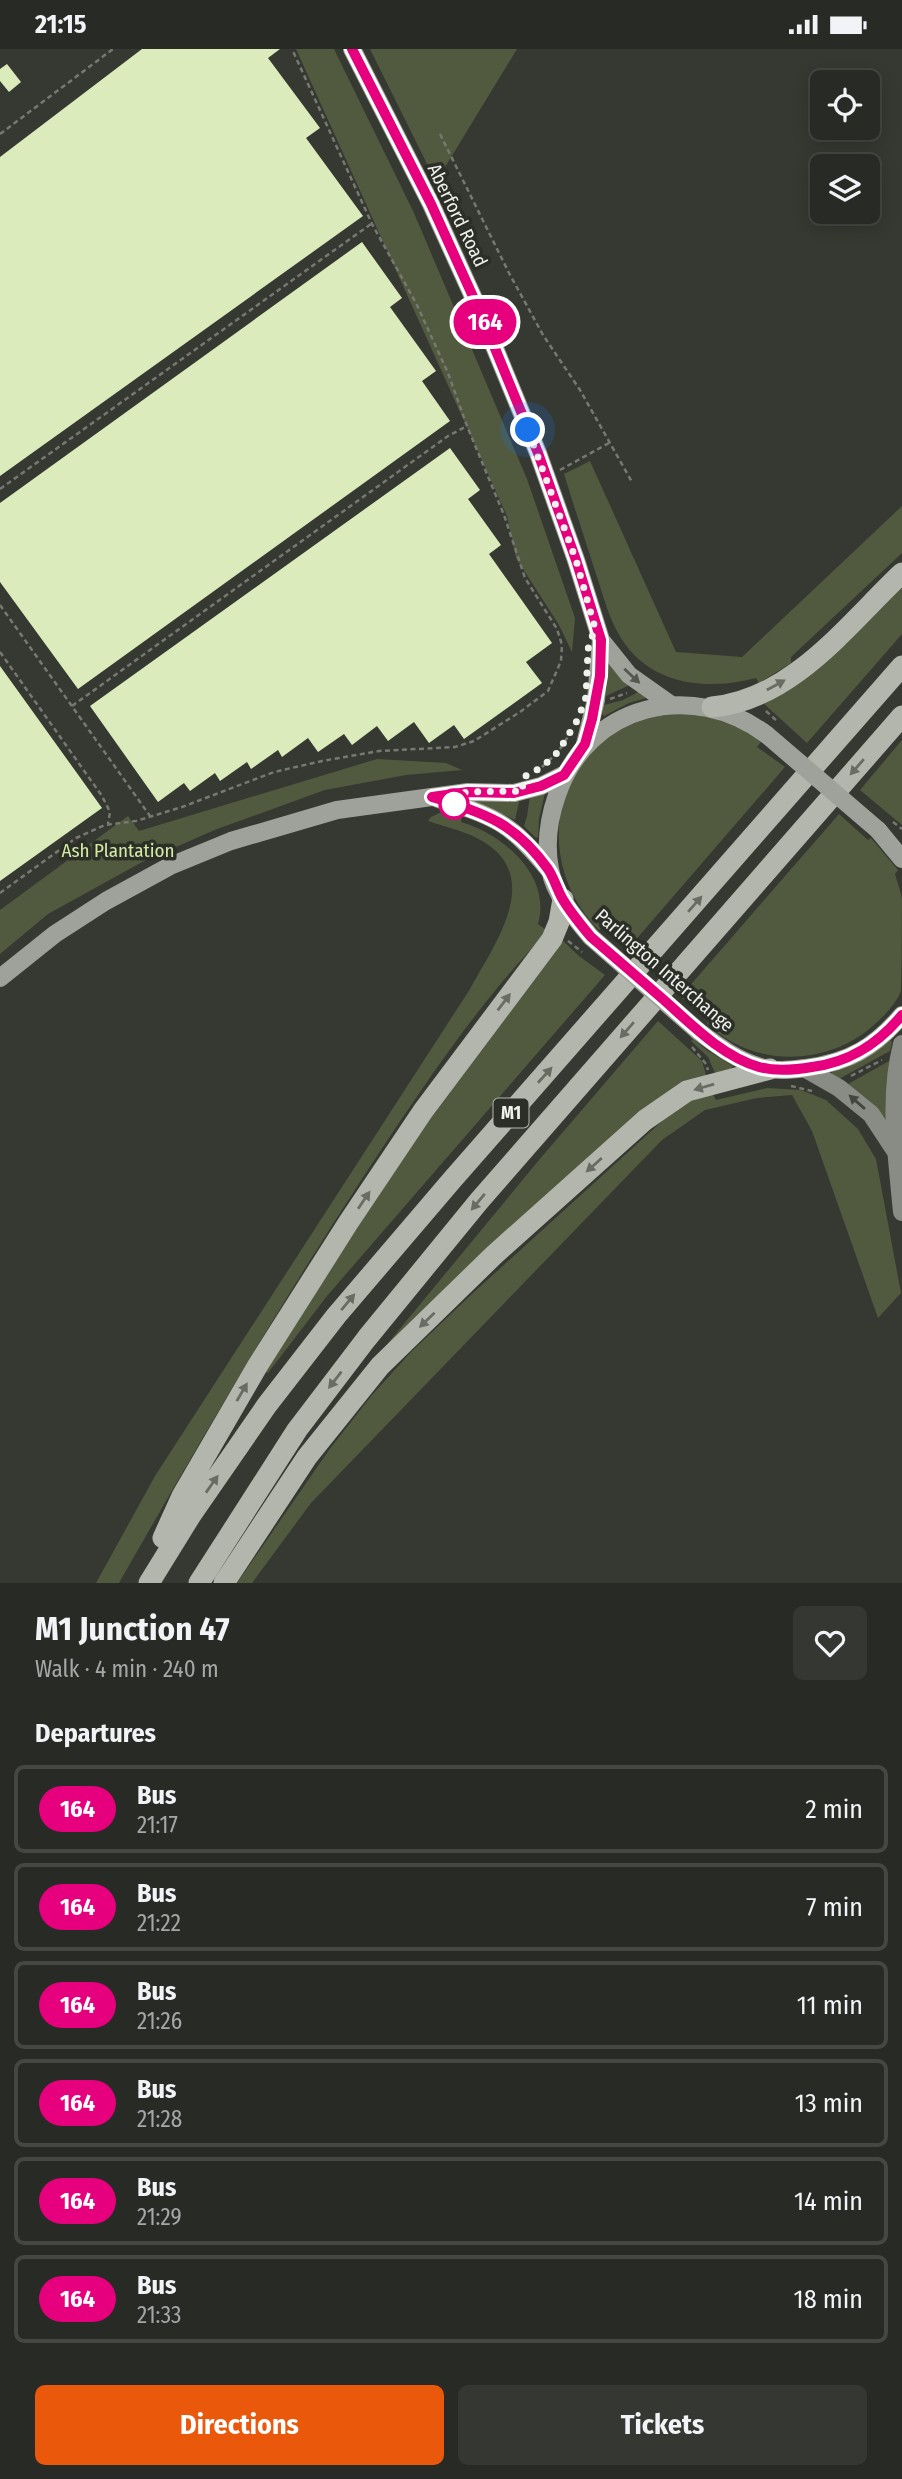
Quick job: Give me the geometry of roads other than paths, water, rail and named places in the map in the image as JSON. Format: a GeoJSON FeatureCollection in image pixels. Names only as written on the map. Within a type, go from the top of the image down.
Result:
{"type":"FeatureCollection","features":[{"type":"Feature","properties":{"kind":"highway"},"geometry":{"type":"LineString","coordinates":[[712,707],[724,706],[772,689],[816,657],[902,573]]}},
{"type":"Feature","properties":{"kind":"highway","name":"M1"},"geometry":{"type":"LineString","coordinates":[[149,1583],[191,1515],[267,1405],[336,1316],[902,666]]}},
{"type":"Feature","properties":{"kind":"highway","name":"M1"},"geometry":{"type":"LineString","coordinates":[[199,1583],[297,1430],[367,1338],[479,1201],[902,716]]}},
{"type":"Feature","properties":{"kind":"highway"},"geometry":{"type":"LineString","coordinates":[[143,1583],[181,1496],[258,1365],[423,1111],[547,946],[556,930],[563,899]]}},
{"type":"Feature","properties":{"kind":"highway"},"geometry":{"type":"LineString","coordinates":[[224,1583],[307,1457],[380,1366],[494,1255],[645,1120],[687,1091],[713,1084],[776,1077]]}},
{"type":"Feature","properties":{"kind":"main road","name":"Aberford Road"},"geometry":{"type":"LineString","coordinates":[[352,49],[431,204],[480,312],[547,478],[601,640],[629,675],[670,704]]}},
{"type":"Feature","properties":{"kind":"main road","name":"Aberford Road"},"geometry":{"type":"LineString","coordinates":[[585,744],[596,700],[601,640]]}},
{"type":"Feature","properties":{"kind":"main road","name":"Parlington Interchange"},"geometry":{"type":"LineString","coordinates":[[902,859],[883,824],[773,728],[712,707],[670,704],[639,712],[611,726],[585,744],[564,775],[550,814],[550,871],[587,944],[693,1036],[776,1077],[784,1071],[836,1064],[864,1051],[887,1034],[902,1015]]}},
{"type":"Feature","properties":{"kind":"main road"},"geometry":{"type":"LineString","coordinates":[[0,978],[55,933],[170,866],[231,841],[337,810],[468,792],[514,793],[541,786],[564,775]]}},
{"type":"Feature","properties":{"kind":"main road"},"geometry":{"type":"LineString","coordinates":[[432,797],[500,821],[524,841],[550,871]]}},
{"type":"Feature","properties":{"kind":"main road"},"geometry":{"type":"LineString","coordinates":[[901,1050],[895,1095],[896,1152],[902,1212]]}},
{"type":"Feature","properties":{"kind":"main road"},"geometry":{"type":"LineString","coordinates":[[804,1068],[839,1088],[871,1114],[896,1152]]}},
{"type":"Feature","properties":{"kind":"park label","name":"Ash Plantation"},"geometry":{"type":"Point","coordinates":[118,850]}}]}
